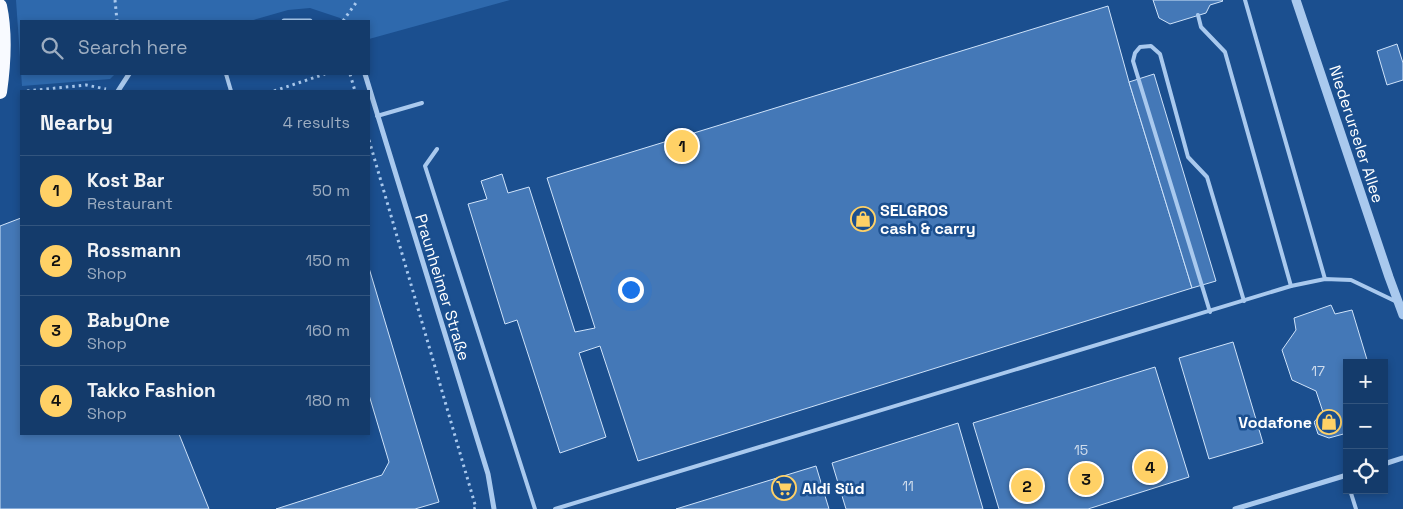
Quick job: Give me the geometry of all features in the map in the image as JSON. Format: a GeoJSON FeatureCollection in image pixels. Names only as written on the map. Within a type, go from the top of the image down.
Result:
{"type":"FeatureCollection","features":[{"type":"Feature","properties":{"kind":"highway"},"geometry":{"type":"LineString","coordinates":[[0,6],[4,41],[0,90]]}},
{"type":"Feature","properties":{"kind":"street","name":"Niederurseler Allee"},"geometry":{"type":"LineString","coordinates":[[1296,0],[1398,303]]}},
{"type":"Feature","properties":{"kind":"street"},"geometry":{"type":"LineString","coordinates":[[119,90],[128,75]]}},
{"type":"Feature","properties":{"kind":"street","name":"Praunheimer Straße"},"geometry":{"type":"LineString","coordinates":[[365,75],[370,90]]}},
{"type":"Feature","properties":{"kind":"street","name":"Praunheimer Straße"},"geometry":{"type":"LineString","coordinates":[[370,92],[488,474],[494,509]]}},
{"type":"Feature","properties":{"kind":"street"},"geometry":{"type":"LineString","coordinates":[[1398,303],[1403,314]]}},
{"type":"Feature","properties":{"kind":"street"},"geometry":{"type":"LineString","coordinates":[[1388,463],[1403,458]]}},
{"type":"Feature","properties":{"kind":"street"},"geometry":{"type":"LineString","coordinates":[[1235,509],[1343,478]]}},
{"type":"Feature","properties":{"kind":"lane"},"geometry":{"type":"LineString","coordinates":[[1245,0],[1325,279]]}},
{"type":"Feature","properties":{"kind":"lane"},"geometry":{"type":"LineString","coordinates":[[1198,15],[1201,27],[1225,52],[1291,286]]}},
{"type":"Feature","properties":{"kind":"lane"},"geometry":{"type":"LineString","coordinates":[[1210,312],[1133,61],[1140,47],[1151,46],[1160,54],[1188,157],[1207,177],[1244,301]]}},
{"type":"Feature","properties":{"kind":"lane"},"geometry":{"type":"LineString","coordinates":[[226,75],[232,90]]}},
{"type":"Feature","properties":{"kind":"lane"},"geometry":{"type":"LineString","coordinates":[[377,116],[422,103]]}},
{"type":"Feature","properties":{"kind":"lane"},"geometry":{"type":"LineString","coordinates":[[437,149],[426,166],[535,509]]}},
{"type":"Feature","properties":{"kind":"lane"},"geometry":{"type":"LineString","coordinates":[[555,509],[1291,286],[1325,279],[1351,280],[1398,303]]}},
{"type":"Feature","properties":{"kind":"lane"},"geometry":{"type":"LineString","coordinates":[[1351,494],[1356,509]]}},
{"type":"Feature","properties":{"kind":"path"},"geometry":{"type":"LineString","coordinates":[[115,0],[117,20]]}},
{"type":"Feature","properties":{"kind":"path"},"geometry":{"type":"LineString","coordinates":[[344,20],[358,0]]}},
{"type":"Feature","properties":{"kind":"path"},"geometry":{"type":"LineString","coordinates":[[277,90],[322,75]]}},
{"type":"Feature","properties":{"kind":"path"},"geometry":{"type":"LineString","coordinates":[[350,75],[355,90]]}},
{"type":"Feature","properties":{"kind":"path"},"geometry":{"type":"LineString","coordinates":[[39,90],[86,86],[110,90]]}},
{"type":"Feature","properties":{"kind":"path"},"geometry":{"type":"LineString","coordinates":[[370,143],[476,508],[473,509]]}},
{"type":"Feature","properties":{"kind":"shaded area"},"geometry":{"type":"Polygon","coordinates":[[[16,0],[510,0],[370,39],[370,20],[343,20],[310,8],[288,10],[253,20],[20,20],[20,58],[16,0]]]}},
{"type":"Feature","properties":{"kind":"shaded area"},"geometry":{"type":"Polygon","coordinates":[[[21,75],[114,75],[110,79],[22,86],[21,75]]]}},
{"type":"Feature","properties":{"kind":"building"},"geometry":{"type":"Polygon","coordinates":[[[1153,0],[1223,1],[1210,5],[1206,13],[1170,24],[1159,18],[1153,0]]]}},
{"type":"Feature","properties":{"kind":"building"},"geometry":{"type":"Polygon","coordinates":[[[1108,6],[1129,82],[1192,288],[638,461],[600,346],[579,353],[606,437],[560,453],[517,320],[505,324],[468,204],[487,199],[481,181],[502,174],[508,193],[529,187],[575,332],[595,328],[547,178],[1108,6]]]}},
{"type":"Feature","properties":{"kind":"building"},"geometry":{"type":"Polygon","coordinates":[[[1397,44],[1403,63],[1403,80],[1387,85],[1377,51],[1397,44]]]}},
{"type":"Feature","properties":{"kind":"building"},"geometry":{"type":"Polygon","coordinates":[[[1154,74],[1216,281],[1192,288],[1129,82],[1154,74]]]}},
{"type":"Feature","properties":{"kind":"building"},"geometry":{"type":"Polygon","coordinates":[[[20,218],[20,435],[179,435],[209,509],[0,509],[0,226],[20,218]]]}},
{"type":"Feature","properties":{"kind":"building"},"geometry":{"type":"Polygon","coordinates":[[[370,271],[439,502],[415,509],[276,509],[382,475],[389,462],[370,398],[370,271]]]}},
{"type":"Feature","properties":{"kind":"building"},"geometry":{"type":"Polygon","coordinates":[[[1331,305],[1335,314],[1352,310],[1367,359],[1343,359],[1343,434],[1329,438],[1318,434],[1314,422],[1323,412],[1316,391],[1292,380],[1282,350],[1296,330],[1294,318],[1331,305]]]}},
{"type":"Feature","properties":{"kind":"building"},"geometry":{"type":"Polygon","coordinates":[[[1233,342],[1263,443],[1209,459],[1179,358],[1233,342]]]}},
{"type":"Feature","properties":{"kind":"building"},"geometry":{"type":"Polygon","coordinates":[[[1155,367],[1189,477],[1088,509],[999,509],[973,423],[1155,367]]]}},
{"type":"Feature","properties":{"kind":"building"},"geometry":{"type":"Polygon","coordinates":[[[958,423],[983,509],[846,509],[832,463],[958,423]]]}},
{"type":"Feature","properties":{"kind":"building","name":"Aldi Süd"},"geometry":{"type":"Polygon","coordinates":[[[816,466],[829,509],[676,509],[816,466]]]}},
{"type":"Feature","properties":{"kind":"place","name":"Kost Bar"},"geometry":{"type":"Point","coordinates":[682,146]}},
{"type":"Feature","properties":{"kind":"place","name":"SELGROS cash & carry"},"geometry":{"type":"Point","coordinates":[863,219]}},
{"type":"Feature","properties":{"kind":"place","name":"Vodafone"},"geometry":{"type":"Point","coordinates":[1329,422]}},
{"type":"Feature","properties":{"kind":"place","name":"Takko Fashion"},"geometry":{"type":"Point","coordinates":[1150,467]}},
{"type":"Feature","properties":{"kind":"place","name":"BabyOne"},"geometry":{"type":"Point","coordinates":[1086,479]}},
{"type":"Feature","properties":{"kind":"place","name":"Rossmann"},"geometry":{"type":"Point","coordinates":[1027,486]}},
{"type":"Feature","properties":{"kind":"place","name":"Aldi Süd"},"geometry":{"type":"Point","coordinates":[784,488]}}]}
